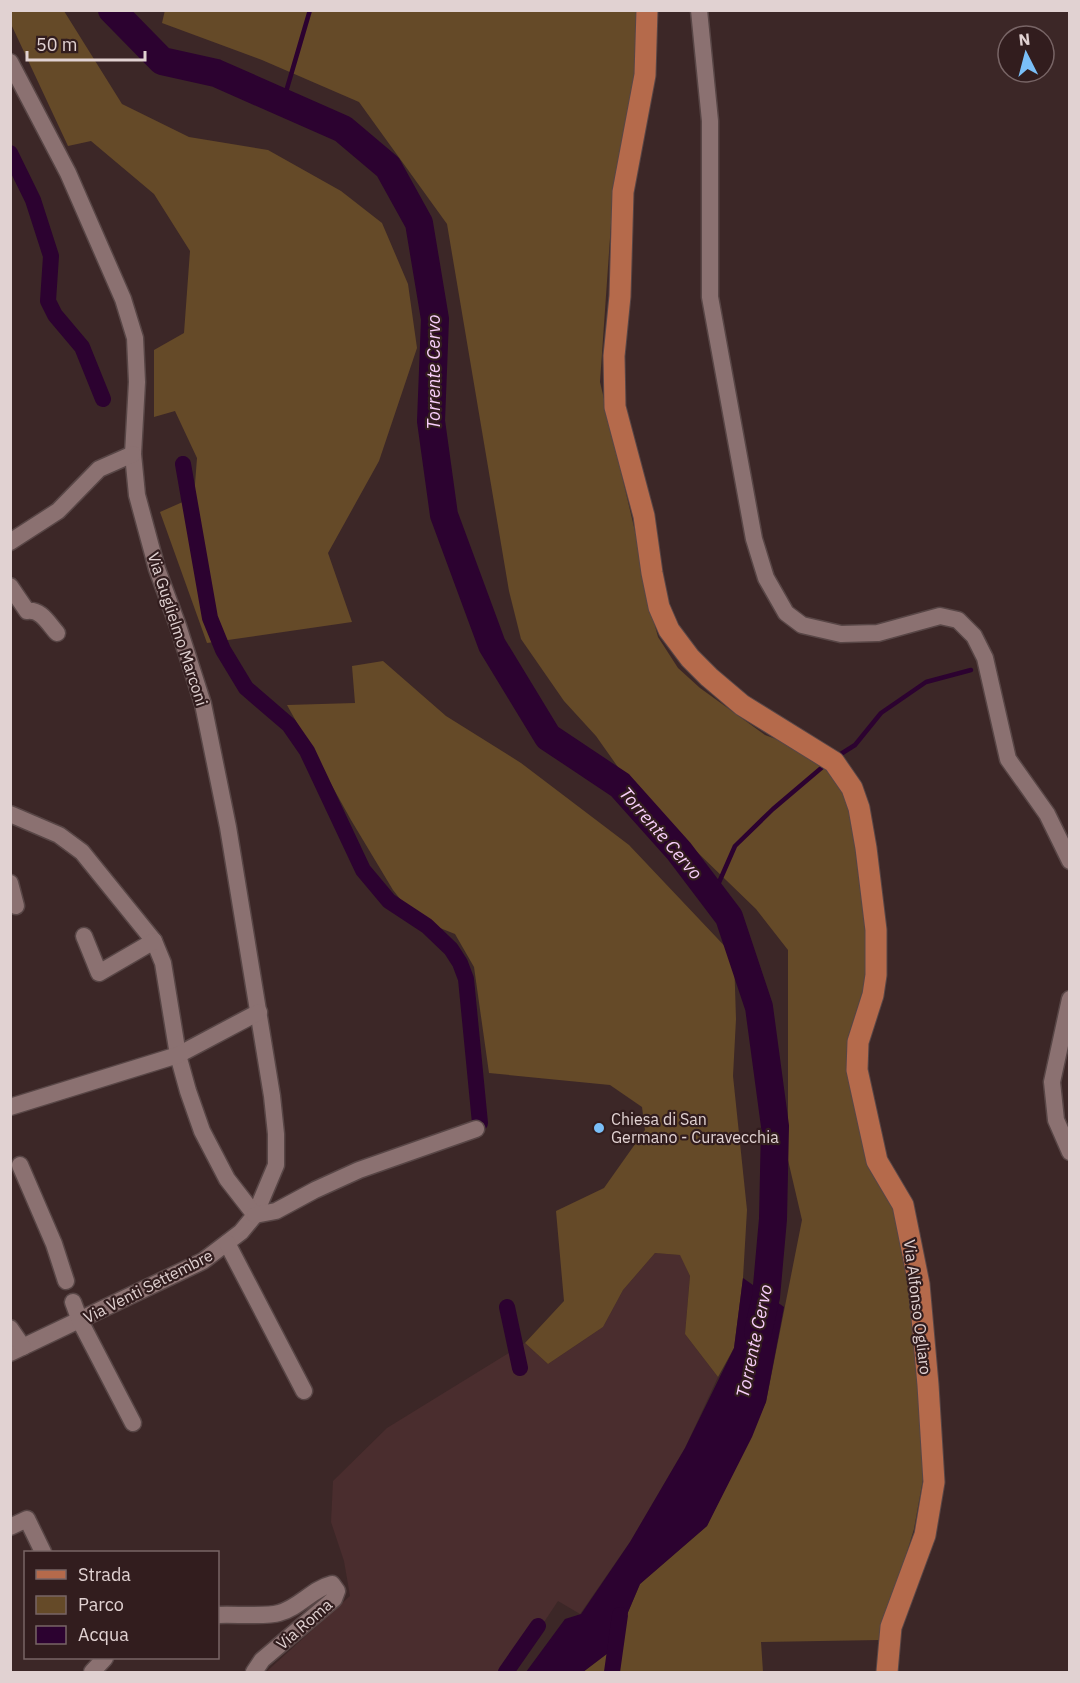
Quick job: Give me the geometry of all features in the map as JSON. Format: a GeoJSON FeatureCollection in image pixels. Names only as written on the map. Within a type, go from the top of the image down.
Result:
{"type":"FeatureCollection","features":[{"type":"Feature","properties":{"kind":"main road","name":"Via Alfonso Ogliaro"},"geometry":{"type":"LineString","coordinates":[[648,10],[645,75],[623,192],[620,296],[615,356],[615,407],[644,516],[659,607],[669,630],[690,658],[709,677],[742,705],[834,762],[852,788],[859,808],[876,930],[876,975],[873,996],[858,1042],[857,1070],[877,1161],[903,1205],[919,1284],[934,1482],[925,1535],[891,1627],[886,1672]]}},
{"type":"Feature","properties":{"kind":"street"},"geometry":{"type":"LineString","coordinates":[[699,10],[710,121],[710,297],[754,539],[766,578],[786,614],[802,625],[842,634],[878,633],[940,616],[958,620],[974,636],[984,658],[1008,759],[1047,814],[1070,861]]}},
{"type":"Feature","properties":{"kind":"street","name":"Via Guglielmo Marconi"},"geometry":{"type":"LineString","coordinates":[[10,62],[68,173],[123,299],[135,338],[137,382],[132,454],[137,495],[157,569],[203,704],[228,828],[272,1096],[276,1165],[255,1215]]}},
{"type":"Feature","properties":{"kind":"street"},"geometry":{"type":"LineString","coordinates":[[10,542],[58,512],[99,469],[132,454]]}},
{"type":"Feature","properties":{"kind":"street"},"geometry":{"type":"LineString","coordinates":[[10,586],[27,611],[32,610],[41,614],[57,633]]}},
{"type":"Feature","properties":{"kind":"street"},"geometry":{"type":"LineString","coordinates":[[10,814],[59,835],[82,852],[154,941],[163,963],[178,1055],[202,1131],[227,1179],[255,1215],[276,1211],[359,1170],[476,1129]]}},
{"type":"Feature","properties":{"kind":"street"},"geometry":{"type":"LineString","coordinates":[[10,883],[16,906]]}},
{"type":"Feature","properties":{"kind":"street"},"geometry":{"type":"LineString","coordinates":[[84,936],[99,973],[154,941]]}},
{"type":"Feature","properties":{"kind":"street"},"geometry":{"type":"LineString","coordinates":[[1070,999],[1052,1082],[1056,1120],[1070,1152]]}},
{"type":"Feature","properties":{"kind":"street"},"geometry":{"type":"LineString","coordinates":[[10,1107],[178,1055],[259,1012]]}},
{"type":"Feature","properties":{"kind":"street"},"geometry":{"type":"LineString","coordinates":[[20,1165],[54,1244],[66,1281]]}},
{"type":"Feature","properties":{"kind":"street","name":"Via Venti Settembre"},"geometry":{"type":"LineString","coordinates":[[17,1350],[203,1261],[241,1232],[255,1215]]}},
{"type":"Feature","properties":{"kind":"street"},"geometry":{"type":"LineString","coordinates":[[227,1243],[304,1390]]}},
{"type":"Feature","properties":{"kind":"street"},"geometry":{"type":"LineString","coordinates":[[73,1302],[80,1321],[133,1423]]}},
{"type":"Feature","properties":{"kind":"street"},"geometry":{"type":"LineString","coordinates":[[10,1328],[17,1350]]}},
{"type":"Feature","properties":{"kind":"street"},"geometry":{"type":"LineString","coordinates":[[10,1527],[27,1519],[43,1551]]}},
{"type":"Feature","properties":{"kind":"street","name":"Via Roma"},"geometry":{"type":"LineString","coordinates":[[219,1615],[278,1614],[303,1602],[320,1587],[332,1584],[337,1591],[334,1599],[262,1660],[254,1672]]}},
{"type":"Feature","properties":{"kind":"street"},"geometry":{"type":"LineString","coordinates":[[92,1672],[104,1659]]}},
{"type":"Feature","properties":{"kind":"shaded area"},"geometry":{"type":"Polygon","coordinates":[[[655,1253],[681,1255],[690,1276],[685,1334],[718,1377],[685,1448],[630,1542],[580,1614],[558,1601],[511,1672],[266,1672],[350,1596],[344,1561],[331,1522],[333,1481],[387,1428],[525,1343],[548,1364],[603,1327],[623,1290],[655,1253]]]}},
{"type":"Feature","properties":{"kind":"green space"},"geometry":{"type":"Polygon","coordinates":[[[11,10],[64,11],[122,104],[189,137],[268,150],[341,191],[382,223],[408,284],[417,348],[379,461],[328,553],[352,622],[207,643],[160,512],[194,497],[197,458],[175,411],[154,417],[154,350],[184,333],[190,251],[154,194],[91,141],[68,146],[11,24],[11,10]]]}},
{"type":"Feature","properties":{"kind":"green space"},"geometry":{"type":"Polygon","coordinates":[[[165,10],[639,11],[635,74],[613,195],[600,382],[637,540],[644,585],[658,637],[678,668],[700,688],[765,735],[816,754],[848,791],[865,930],[866,973],[848,1037],[847,1071],[868,1167],[894,1211],[908,1286],[918,1385],[923,1479],[914,1529],[880,1640],[761,1642],[763,1672],[583,1672],[612,1650],[640,1584],[707,1526],[766,1402],[802,1220],[788,1160],[788,950],[756,909],[637,794],[596,736],[564,701],[521,639],[509,591],[447,224],[359,102],[262,60],[162,23],[165,10]]]}},
{"type":"Feature","properties":{"kind":"green space"},"geometry":{"type":"Polygon","coordinates":[[[383,661],[446,716],[521,763],[629,845],[734,956],[736,1019],[733,1076],[747,1210],[743,1278],[734,1348],[718,1377],[685,1334],[690,1276],[680,1255],[655,1253],[623,1290],[603,1327],[548,1364],[525,1343],[564,1301],[556,1211],[604,1188],[645,1130],[642,1107],[610,1085],[489,1073],[474,967],[455,934],[415,918],[393,890],[287,705],[355,703],[352,666],[383,661]]]}},
{"type":"Feature","properties":{"kind":"water"},"geometry":{"type":"Polygon","coordinates":[[[743,1278],[784,1307],[766,1402],[752,1437],[707,1526],[640,1584],[612,1650],[583,1672],[526,1672],[565,1619],[581,1614],[630,1542],[685,1448],[734,1348],[743,1278]]]}},
{"type":"Feature","properties":{"kind":"waterway","name":"Torrente Cervo"},"geometry":{"type":"LineString","coordinates":[[112,10],[162,61],[216,73],[343,129],[388,167],[419,223],[435,319],[431,421],[444,515],[492,645],[548,737],[620,785],[679,851],[729,917],[759,1007],[775,1126],[773,1219],[766,1297],[758,1332]]}},
{"type":"Feature","properties":{"kind":"waterway"},"geometry":{"type":"LineString","coordinates":[[283,102],[310,10]]}},
{"type":"Feature","properties":{"kind":"waterway"},"geometry":{"type":"LineString","coordinates":[[10,153],[33,200],[51,256],[48,301],[55,315],[82,347],[103,399]]}},
{"type":"Feature","properties":{"kind":"waterway"},"geometry":{"type":"LineString","coordinates":[[183,464],[210,618],[223,650],[246,688],[289,725],[307,751],[363,870],[389,901],[427,926],[451,949],[460,963],[466,979],[480,1123]]}},
{"type":"Feature","properties":{"kind":"waterway"},"geometry":{"type":"LineString","coordinates":[[836,757],[855,745],[881,713],[926,682],[971,670]]}},
{"type":"Feature","properties":{"kind":"waterway"},"geometry":{"type":"LineString","coordinates":[[713,896],[735,846],[773,809],[826,764]]}},
{"type":"Feature","properties":{"kind":"waterway"},"geometry":{"type":"LineString","coordinates":[[507,1307],[520,1368]]}},
{"type":"Feature","properties":{"kind":"waterway"},"geometry":{"type":"LineString","coordinates":[[612,1672],[620,1615]]}},
{"type":"Feature","properties":{"kind":"waterway"},"geometry":{"type":"LineString","coordinates":[[506,1672],[538,1626]]}},
{"type":"Feature","properties":{"kind":"place","name":"Chiesa di San Germano - Curavecchia"},"geometry":{"type":"Point","coordinates":[599,1128]}}]}
